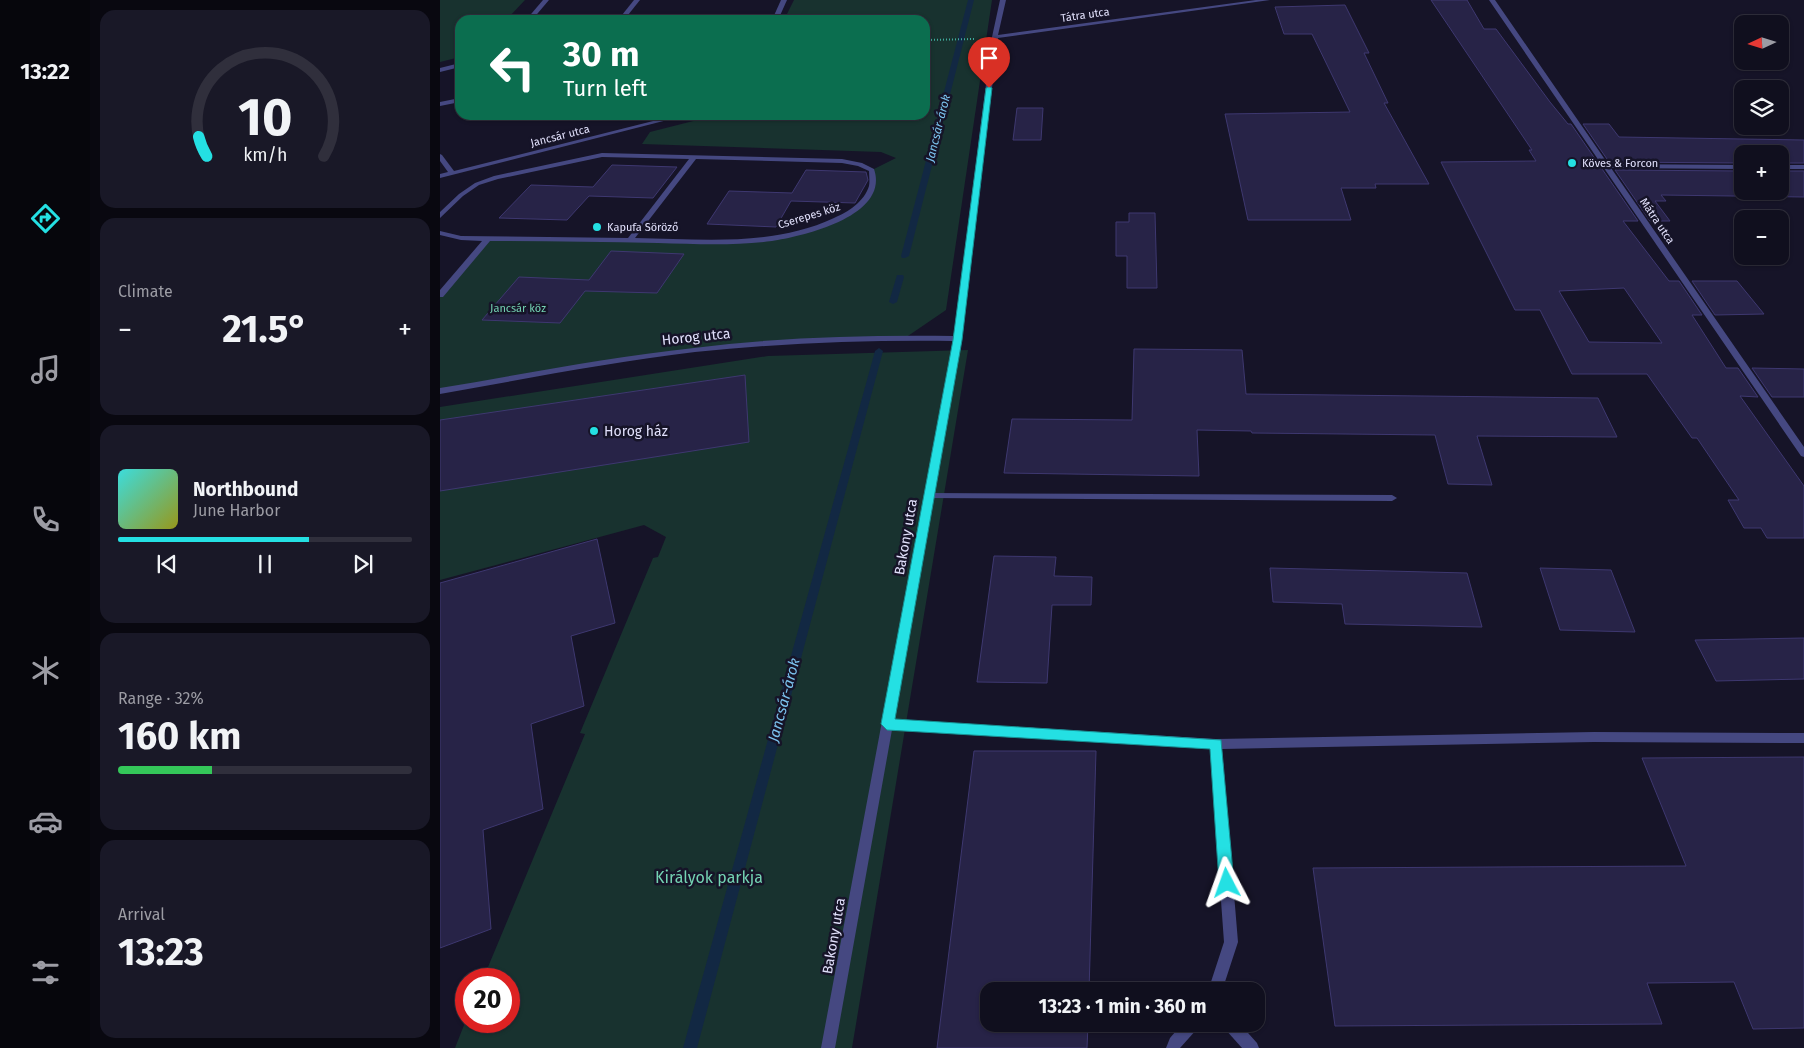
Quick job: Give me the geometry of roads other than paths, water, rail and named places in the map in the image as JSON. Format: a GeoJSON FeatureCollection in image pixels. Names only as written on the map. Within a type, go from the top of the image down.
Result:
{"type":"FeatureCollection","features":[{"type":"Feature","properties":{"kind":"street"},"geometry":{"type":"LineString","coordinates":[[533,15],[546,0]]}},
{"type":"Feature","properties":{"kind":"street"},"geometry":{"type":"LineString","coordinates":[[625,15],[637,0]]}},
{"type":"Feature","properties":{"kind":"street"},"geometry":{"type":"LineString","coordinates":[[777,15],[784,0]]}},
{"type":"Feature","properties":{"kind":"street","name":"Bakony utca"},"geometry":{"type":"LineString","coordinates":[[828,1048],[958,340],[995,37],[1003,0]]}},
{"type":"Feature","properties":{"kind":"street","name":"Tátra utca"},"geometry":{"type":"LineString","coordinates":[[995,37],[1267,0]]}},
{"type":"Feature","properties":{"kind":"street","name":"Mátra utca"},"geometry":{"type":"LineString","coordinates":[[1492,0],[1804,454]]}},
{"type":"Feature","properties":{"kind":"street"},"geometry":{"type":"LineString","coordinates":[[440,70],[455,66]]}},
{"type":"Feature","properties":{"kind":"street"},"geometry":{"type":"LineString","coordinates":[[440,104],[455,101]]}},
{"type":"Feature","properties":{"kind":"street","name":"Jancsár utca"},"geometry":{"type":"LineString","coordinates":[[440,176],[664,120]]}},
{"type":"Feature","properties":{"kind":"street","name":"Cserepes köz"},"geometry":{"type":"LineString","coordinates":[[440,216],[461,195],[477,184],[505,175],[602,155],[842,161],[860,164],[872,170],[875,178],[868,197],[860,207],[845,217],[786,236],[727,241],[488,239],[461,238],[440,234]]}},
{"type":"Feature","properties":{"kind":"street"},"geometry":{"type":"LineString","coordinates":[[440,156],[452,173]]}},
{"type":"Feature","properties":{"kind":"street"},"geometry":{"type":"LineString","coordinates":[[630,240],[694,156]]}},
{"type":"Feature","properties":{"kind":"street"},"geometry":{"type":"LineString","coordinates":[[1606,166],[1734,167]]}},
{"type":"Feature","properties":{"kind":"street"},"geometry":{"type":"LineString","coordinates":[[1789,167],[1804,167]]}},
{"type":"Feature","properties":{"kind":"street"},"geometry":{"type":"LineString","coordinates":[[440,295],[488,239]]}},
{"type":"Feature","properties":{"kind":"street","name":"Horog utca"},"geometry":{"type":"LineString","coordinates":[[440,391],[606,362],[695,350],[821,341],[905,338],[958,340]]}},
{"type":"Feature","properties":{"kind":"street"},"geometry":{"type":"LineString","coordinates":[[929,496],[1392,498]]}},
{"type":"Feature","properties":{"kind":"street"},"geometry":{"type":"LineString","coordinates":[[887,724],[1216,744],[1594,737],[1804,738]]}},
{"type":"Feature","properties":{"kind":"street"},"geometry":{"type":"LineString","coordinates":[[1216,744],[1231,942],[1218,982]]}},
{"type":"Feature","properties":{"kind":"street"},"geometry":{"type":"LineString","coordinates":[[1174,1048],[1175,1043],[1185,1032]]}},
{"type":"Feature","properties":{"kind":"street"},"geometry":{"type":"LineString","coordinates":[[1237,1032],[1252,1048]]}},
{"type":"Feature","properties":{"kind":"waterway","name":"Jancsár-árok"},"geometry":{"type":"LineString","coordinates":[[905,256],[971,0]]}},
{"type":"Feature","properties":{"kind":"waterway","name":"Jancsár-árok"},"geometry":{"type":"LineString","coordinates":[[893,302],[900,277]]}},
{"type":"Feature","properties":{"kind":"waterway","name":"Jancsár-árok"},"geometry":{"type":"LineString","coordinates":[[690,1048],[879,351]]}},
{"type":"Feature","properties":{"kind":"place","name":"Köves & Forcon"},"geometry":{"type":"Point","coordinates":[1572,163]}},
{"type":"Feature","properties":{"kind":"place","name":"Kapufa Söröző"},"geometry":{"type":"Point","coordinates":[597,227]}},
{"type":"Feature","properties":{"kind":"place","name":"Horog ház"},"geometry":{"type":"Point","coordinates":[594,431]}},
{"type":"Feature","properties":{"kind":"park label","name":"Jancsár köz"},"geometry":{"type":"Point","coordinates":[518,308]}},
{"type":"Feature","properties":{"kind":"park label","name":"Királyok parkja"},"geometry":{"type":"Point","coordinates":[709,877]}}]}
